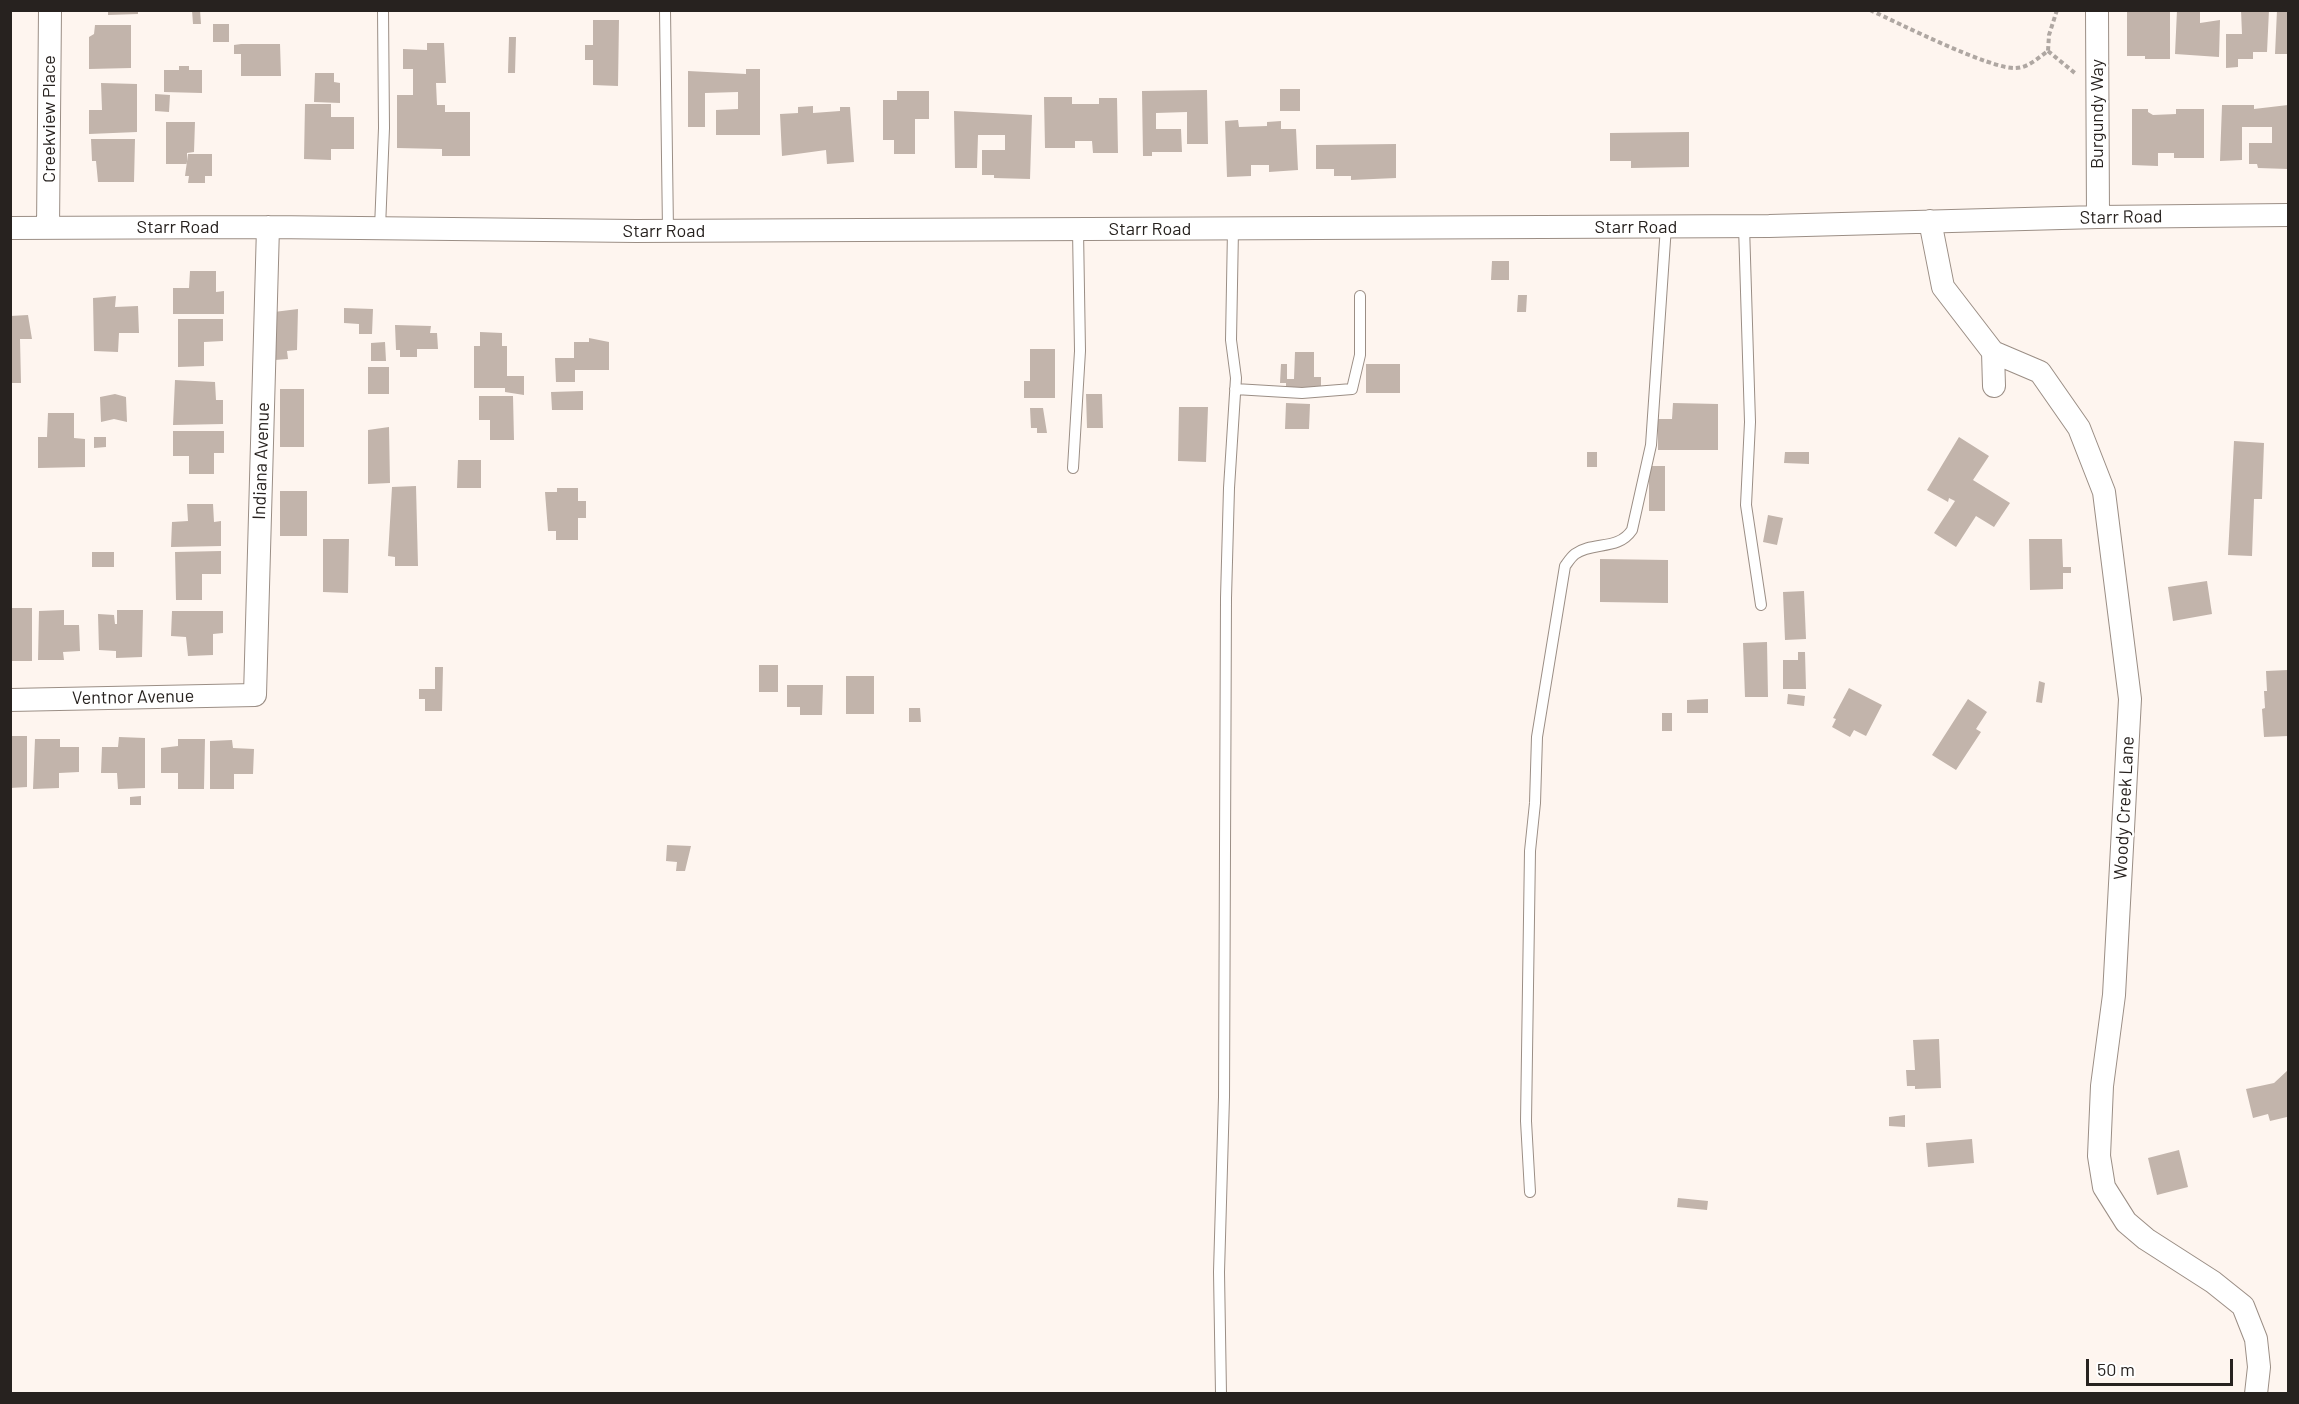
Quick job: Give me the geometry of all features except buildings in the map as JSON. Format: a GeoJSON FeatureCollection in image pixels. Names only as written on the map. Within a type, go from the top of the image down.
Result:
{"type":"FeatureCollection","features":[{"type":"Feature","properties":{"kind":"street","name":"Creekview Place"},"geometry":{"type":"LineString","coordinates":[[48,228],[50,10]]}},
{"type":"Feature","properties":{"kind":"street","name":"Burgundy Way"},"geometry":{"type":"LineString","coordinates":[[2097,10],[2098,217]]}},
{"type":"Feature","properties":{"kind":"street","name":"Starr Road"},"geometry":{"type":"LineString","coordinates":[[10,228],[1077,230],[1744,226],[2098,217],[2289,215]]}},
{"type":"Feature","properties":{"kind":"street","name":"Woody Creek Lane"},"geometry":{"type":"LineString","coordinates":[[1929,221],[1943,287],[1993,352],[2016,364],[2040,372],[2079,428],[2104,492],[2114,553],[2130,699],[2114,995],[2102,1086],[2099,1156],[2104,1187],[2126,1222],[2213,1282],[2243,1306],[2256,1339],[2259,1367],[2256,1394]]}},
{"type":"Feature","properties":{"kind":"street","name":"Indiana Avenue"},"geometry":{"type":"LineString","coordinates":[[255,695],[268,227]]}},
{"type":"Feature","properties":{"kind":"street"},"geometry":{"type":"LineString","coordinates":[[1993,352],[1994,386]]}},
{"type":"Feature","properties":{"kind":"street","name":"Ventnor Avenue"},"geometry":{"type":"LineString","coordinates":[[10,700],[255,695]]}},
{"type":"Feature","properties":{"kind":"lane"},"geometry":{"type":"LineString","coordinates":[[380,228],[384,128],[383,10]]}},
{"type":"Feature","properties":{"kind":"lane"},"geometry":{"type":"LineString","coordinates":[[664,10],[668,231]]}},
{"type":"Feature","properties":{"kind":"lane"},"geometry":{"type":"LineString","coordinates":[[1530,1192],[1526,1121],[1530,851],[1535,803],[1537,737],[1564,566],[1575,554],[1626,539],[1632,530],[1651,445],[1666,226]]}},
{"type":"Feature","properties":{"kind":"lane"},"geometry":{"type":"LineString","coordinates":[[1744,226],[1750,422],[1746,505],[1761,605]]}},
{"type":"Feature","properties":{"kind":"lane"},"geometry":{"type":"LineString","coordinates":[[1221,1394],[1219,1272],[1224,1074],[1226,598],[1236,378],[1231,340],[1233,229]]}},
{"type":"Feature","properties":{"kind":"lane"},"geometry":{"type":"LineString","coordinates":[[1073,468],[1080,351],[1077,230]]}},
{"type":"Feature","properties":{"kind":"lane"},"geometry":{"type":"LineString","coordinates":[[1235,389],[1302,393],[1352,389],[1360,354],[1360,296]]}},
{"type":"Feature","properties":{"kind":"path"},"geometry":{"type":"LineString","coordinates":[[1870,10],[2002,67],[2025,66],[2048,51]]}},
{"type":"Feature","properties":{"kind":"path"},"geometry":{"type":"LineString","coordinates":[[2048,51],[2049,35],[2057,10]]}},
{"type":"Feature","properties":{"kind":"path"},"geometry":{"type":"LineString","coordinates":[[2048,51],[2076,74]]}}]}
